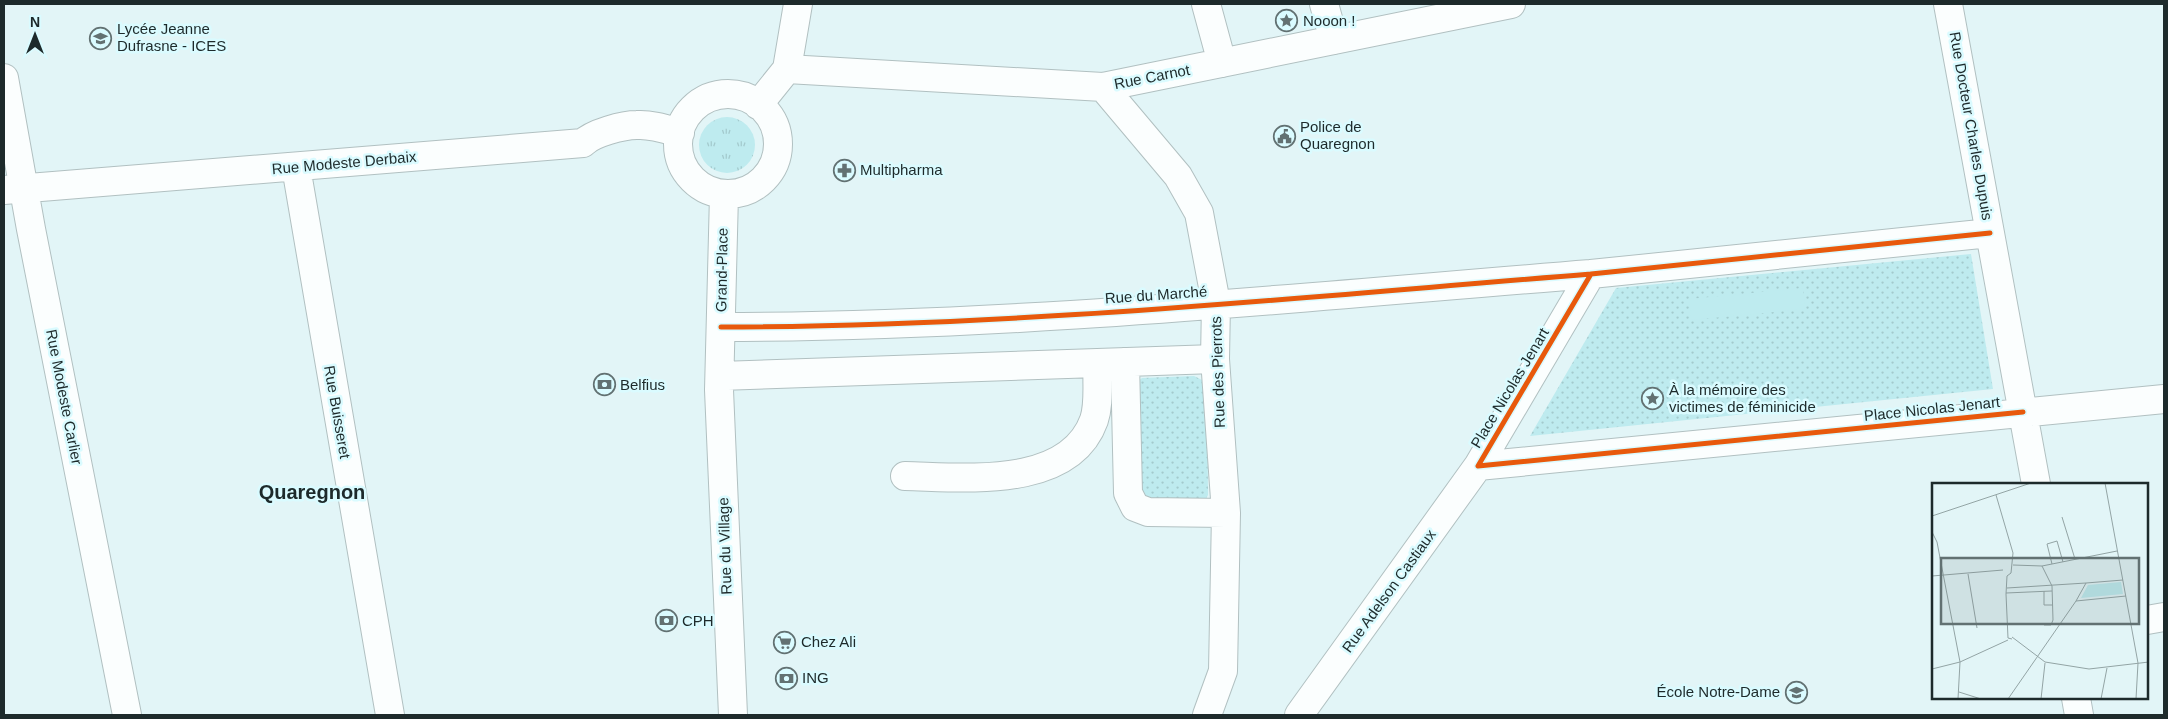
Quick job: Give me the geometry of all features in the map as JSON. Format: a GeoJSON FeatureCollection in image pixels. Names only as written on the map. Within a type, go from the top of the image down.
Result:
{"type":"FeatureCollection","features":[{"type":"Feature","properties":{"kind":"street"},"geometry":{"type":"LineString","coordinates":[[758,105],[787,69],[798,4]]}},
{"type":"Feature","properties":{"kind":"street"},"geometry":{"type":"LineString","coordinates":[[1206,4],[1222,63]]}},
{"type":"Feature","properties":{"kind":"street"},"geometry":{"type":"LineString","coordinates":[[1324,4],[1334,40]]}},
{"type":"Feature","properties":{"kind":"street","name":"Rue Carnot"},"geometry":{"type":"LineString","coordinates":[[787,69],[1103,87],[1334,40],[1470,8],[1511,4]]}},
{"type":"Feature","properties":{"kind":"street","name":"Rue Docteur Charles Dupuis"},"geometry":{"type":"LineString","coordinates":[[1948,4],[2036,483]]}},
{"type":"Feature","properties":{"kind":"street","name":"Rue Modeste Carlier"},"geometry":{"type":"LineString","coordinates":[[4,78],[14,190],[127,715]]}},
{"type":"Feature","properties":{"kind":"street","name":"Rue des Pierrots"},"geometry":{"type":"LineString","coordinates":[[1103,87],[1178,176],[1199,213],[1216,303],[1215,359],[1226,513],[1223,671],[1207,715]]}},
{"type":"Feature","properties":{"kind":"street"},"geometry":{"type":"LineString","coordinates":[[736,95],[747,98],[758,105],[769,116],[776,131],[778,147],[775,162],[766,176],[754,187],[740,193],[724,195],[703,188],[685,171],[680,159],[680,133],[683,121],[700,102],[711,97],[736,95]]}},
{"type":"Feature","properties":{"kind":"street","name":"Rue Modeste Derbaix"},"geometry":{"type":"LineString","coordinates":[[14,190],[582,143],[587,138],[607,131],[637,125],[680,133]]}},
{"type":"Feature","properties":{"kind":"street","name":"Rue Buisseret"},"geometry":{"type":"LineString","coordinates":[[296,167],[390,715]]}},
{"type":"Feature","properties":{"kind":"street","name":"Grand-Place"},"geometry":{"type":"LineString","coordinates":[[720,376],[724,195]]}},
{"type":"Feature","properties":{"kind":"street"},"geometry":{"type":"LineString","coordinates":[[1592,274],[1990,233]]}},
{"type":"Feature","properties":{"kind":"street","name":"Rue du Marché"},"geometry":{"type":"LineString","coordinates":[[721,326],[933,323],[1592,274]]}},
{"type":"Feature","properties":{"kind":"street","name":"Place Nicolas Jenart"},"geometry":{"type":"LineString","coordinates":[[1478,466],[1592,274]]}},
{"type":"Feature","properties":{"kind":"street"},"geometry":{"type":"LineString","coordinates":[[720,376],[1215,359]]}},
{"type":"Feature","properties":{"kind":"street"},"geometry":{"type":"LineString","coordinates":[[1125,362],[1128,493],[1135,507],[1148,512],[1226,513]]}},
{"type":"Feature","properties":{"kind":"street"},"geometry":{"type":"LineString","coordinates":[[904,476],[1006,475],[1040,468],[1069,454],[1084,438],[1094,420],[1098,402],[1096,382],[1098,363]]}},
{"type":"Feature","properties":{"kind":"street","name":"Rue du Village"},"geometry":{"type":"LineString","coordinates":[[720,376],[718,390],[732,715]]}},
{"type":"Feature","properties":{"kind":"street","name":"Place Nicolas Jenart"},"geometry":{"type":"LineString","coordinates":[[1478,466],[2164,399]]}},
{"type":"Feature","properties":{"kind":"street","name":"Rue Adelson Castiaux"},"geometry":{"type":"LineString","coordinates":[[1299,715],[1478,466]]}},
{"type":"Feature","properties":{"kind":"street"},"geometry":{"type":"LineString","coordinates":[[2148,620],[2164,617]]}},
{"type":"Feature","properties":{"kind":"street"},"geometry":{"type":"LineString","coordinates":[[2076,699],[2079,715]]}},
{"type":"Feature","properties":{"kind":"green space"},"geometry":{"type":"Polygon","coordinates":[[[722,117],[732,117],[747,125],[753,134],[755,145],[753,156],[747,165],[732,173],[722,173],[711,168],[704,161],[699,150],[699,140],[704,129],[711,122],[722,117]]]}},
{"type":"Feature","properties":{"kind":"green space"},"geometry":{"type":"Polygon","coordinates":[[[1971,254],[1993,389],[1530,436],[1616,288],[1971,254]]]}},
{"type":"Feature","properties":{"kind":"green space"},"geometry":{"type":"Polygon","coordinates":[[[1803,288],[1805,309],[1691,320],[1689,299],[1803,288]]]}},
{"type":"Feature","properties":{"kind":"green space"},"geometry":{"type":"Polygon","coordinates":[[[1194,376],[1202,380],[1207,389],[1208,495],[1204,502],[1141,501],[1137,382],[1142,378],[1194,376]]]}},
{"type":"Feature","properties":{"kind":"cycle path"},"geometry":{"type":"LineString","coordinates":[[1990,233],[1591,274],[1478,466],[2023,412]]}},
{"type":"Feature","properties":{"kind":"cycle path"},"geometry":{"type":"LineString","coordinates":[[721,327],[830,326],[1048,316],[1265,301],[1591,274]]}},
{"type":"Feature","properties":{"kind":"place","name":"Nooon !"},"geometry":{"type":"Point","coordinates":[1287,21]}},
{"type":"Feature","properties":{"kind":"place","name":"Lycée Jeanne Dufrasne - ICES"},"geometry":{"type":"Point","coordinates":[101,38]}},
{"type":"Feature","properties":{"kind":"place","name":"Police de Quaregnon"},"geometry":{"type":"Point","coordinates":[1284,136]}},
{"type":"Feature","properties":{"kind":"place","name":"Multipharma"},"geometry":{"type":"Point","coordinates":[844,170]}},
{"type":"Feature","properties":{"kind":"place","name":"Belfius"},"geometry":{"type":"Point","coordinates":[604,385]}},
{"type":"Feature","properties":{"kind":"place","name":"À la mémoire des victimes de féminicide"},"geometry":{"type":"Point","coordinates":[1653,399]}},
{"type":"Feature","properties":{"kind":"place","name":"CPH"},"geometry":{"type":"Point","coordinates":[666,621]}},
{"type":"Feature","properties":{"kind":"place","name":"Chez Ali"},"geometry":{"type":"Point","coordinates":[785,642]}},
{"type":"Feature","properties":{"kind":"place","name":"ING"},"geometry":{"type":"Point","coordinates":[786,678]}},
{"type":"Feature","properties":{"kind":"place","name":"École Notre-Dame"},"geometry":{"type":"Point","coordinates":[1796,692]}},
{"type":"Feature","properties":{"kind":"district","name":"Quaregnon"},"geometry":{"type":"Point","coordinates":[312,492]}}]}
